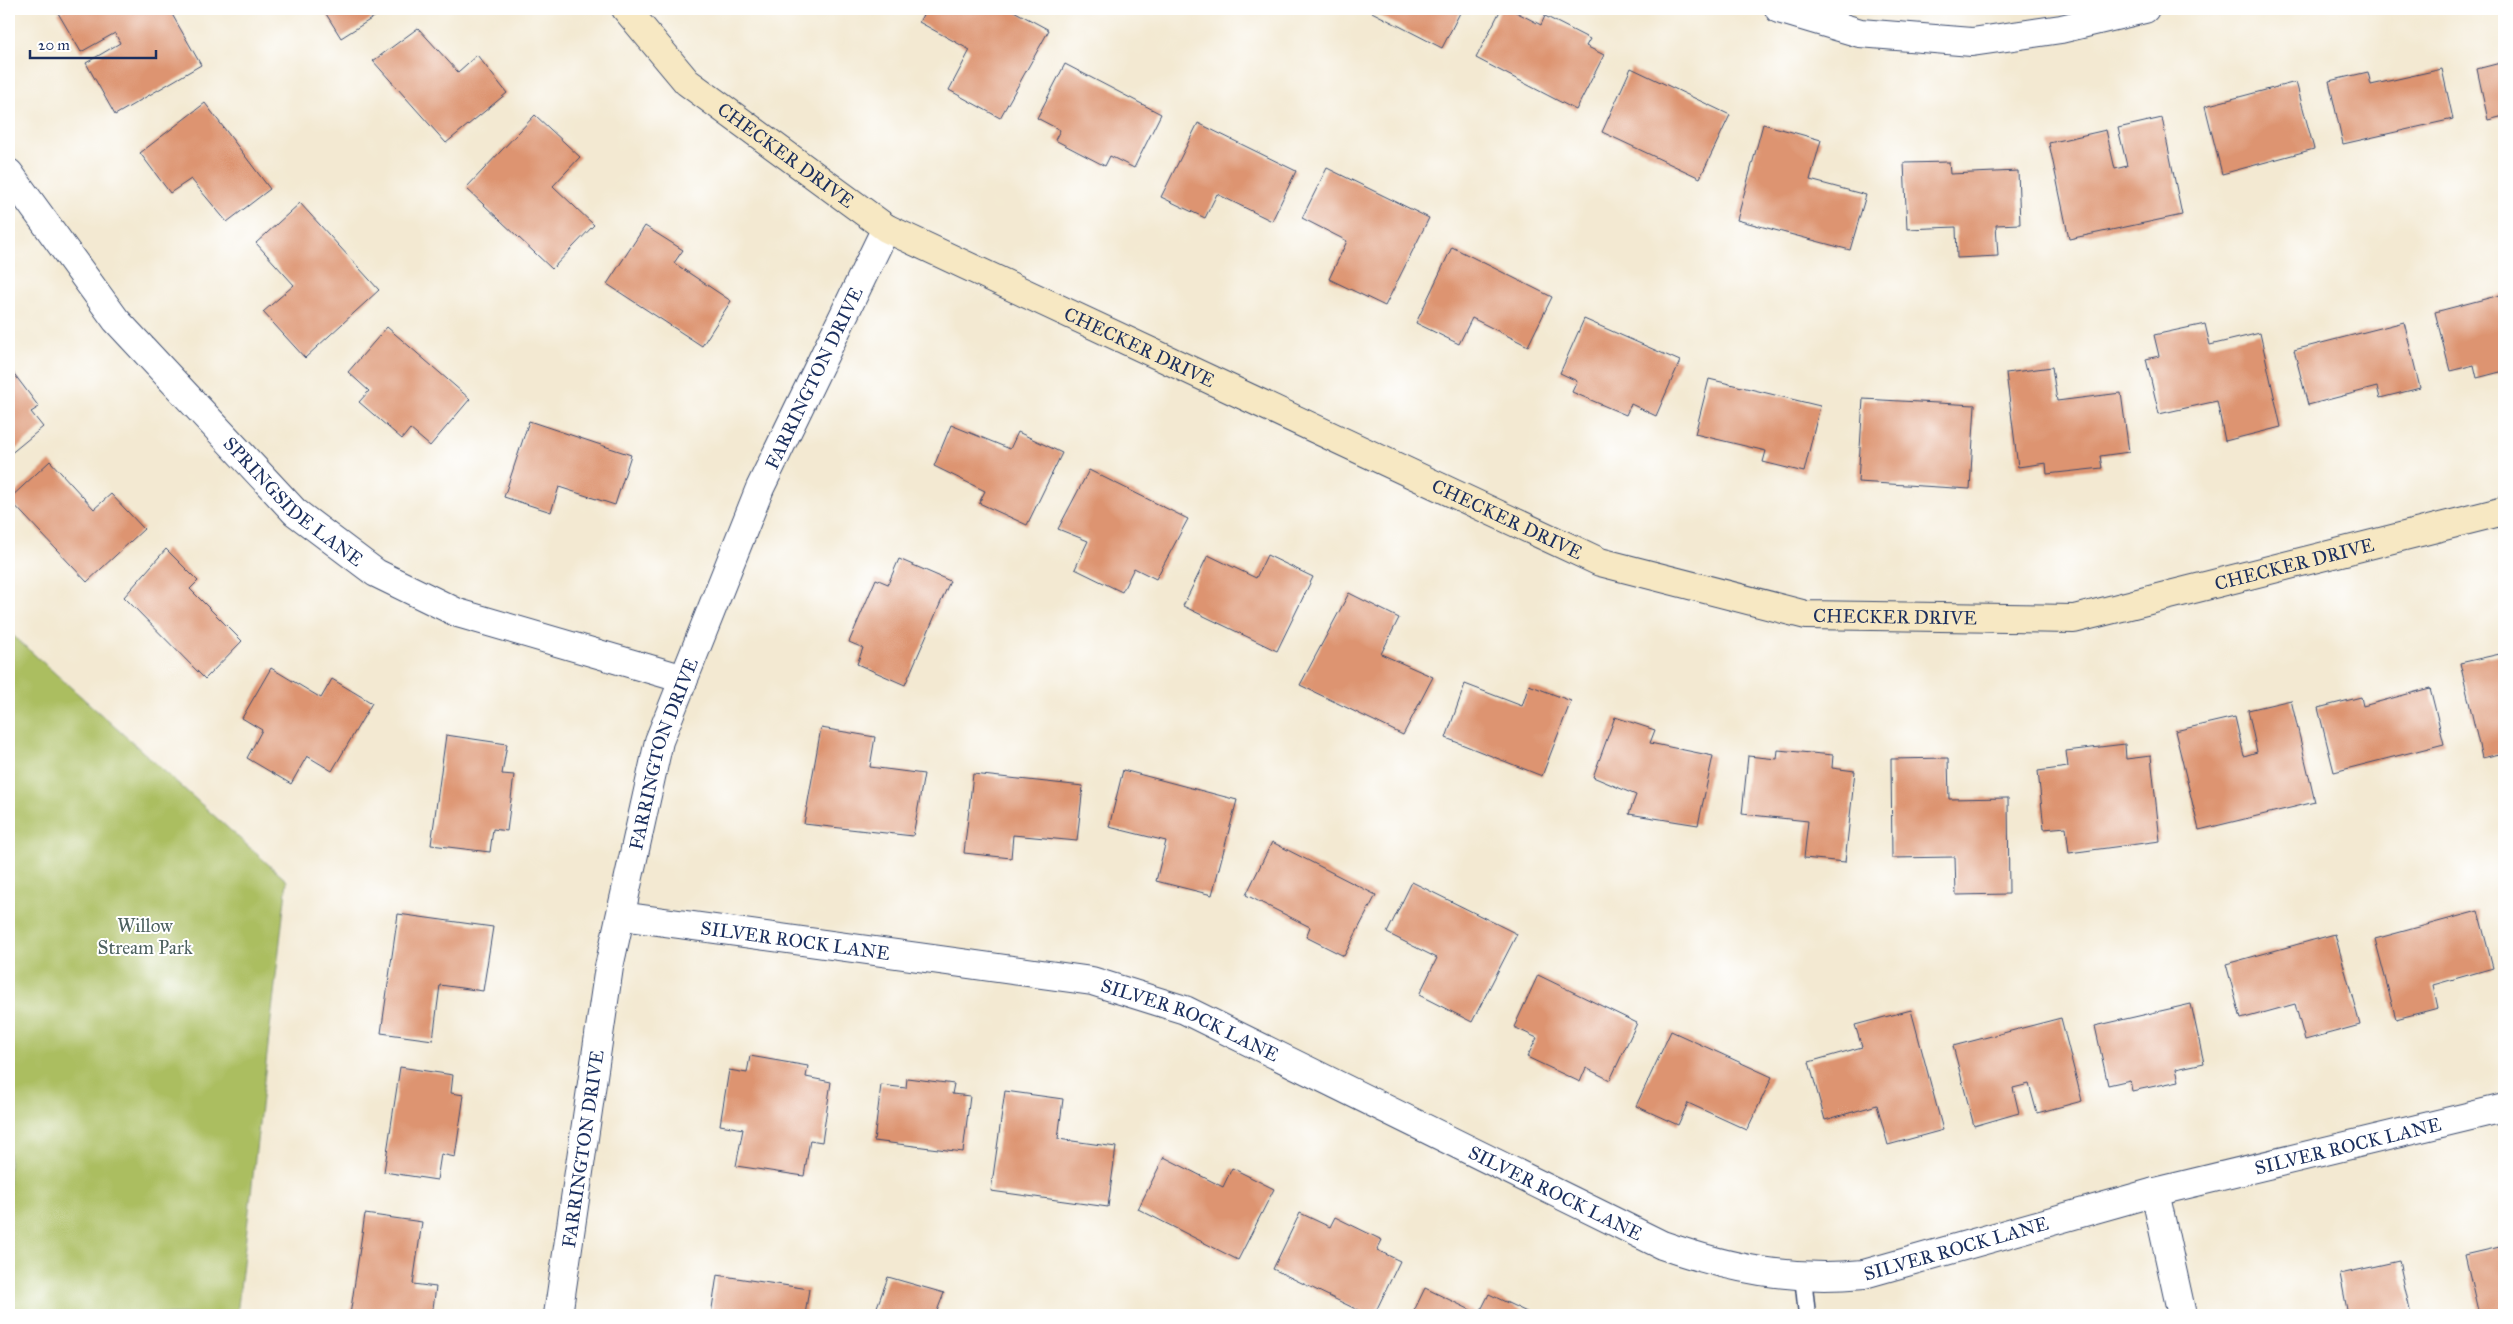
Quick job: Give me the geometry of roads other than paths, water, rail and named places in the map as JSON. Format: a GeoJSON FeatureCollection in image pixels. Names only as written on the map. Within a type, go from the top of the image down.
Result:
{"type":"FeatureCollection","features":[{"type":"Feature","properties":{"kind":"street","name":"CHECKER DRIVE"},"geometry":{"type":"LineString","coordinates":[[626,9],[687,82],[886,228],[1600,562],[1806,615],[2074,619],[2504,511]]}},
{"type":"Feature","properties":{"kind":"street"},"geometry":{"type":"LineString","coordinates":[[1779,9],[1860,33],[1972,42],[2060,30],[2145,9]]}},
{"type":"Feature","properties":{"kind":"street","name":"SPRINGSIDE LANE"},"geometry":{"type":"LineString","coordinates":[[9,173],[116,320],[295,512],[376,573],[458,613],[684,679]]}},
{"type":"Feature","properties":{"kind":"street","name":"FARRINGTON DRIVE"},"geometry":{"type":"LineString","coordinates":[[558,1315],[609,967],[659,742],[760,488],[886,228]]}},
{"type":"Feature","properties":{"kind":"street","name":"SILVER ROCK LANE"},"geometry":{"type":"LineString","coordinates":[[621,916],[1092,981],[1185,1010],[1662,1245],[1740,1269],[1803,1276],[1830,1277],[1864,1274],[2155,1192],[2504,1108]]}},
{"type":"Feature","properties":{"kind":"street"},"geometry":{"type":"LineString","coordinates":[[2155,1192],[2182,1315]]}},
{"type":"Feature","properties":{"kind":"lane"},"geometry":{"type":"LineString","coordinates":[[1803,1276],[1807,1315]]}},
{"type":"Feature","properties":{"kind":"park label","name":"Willow Stream Park"},"geometry":{"type":"Point","coordinates":[145,936]}}]}
